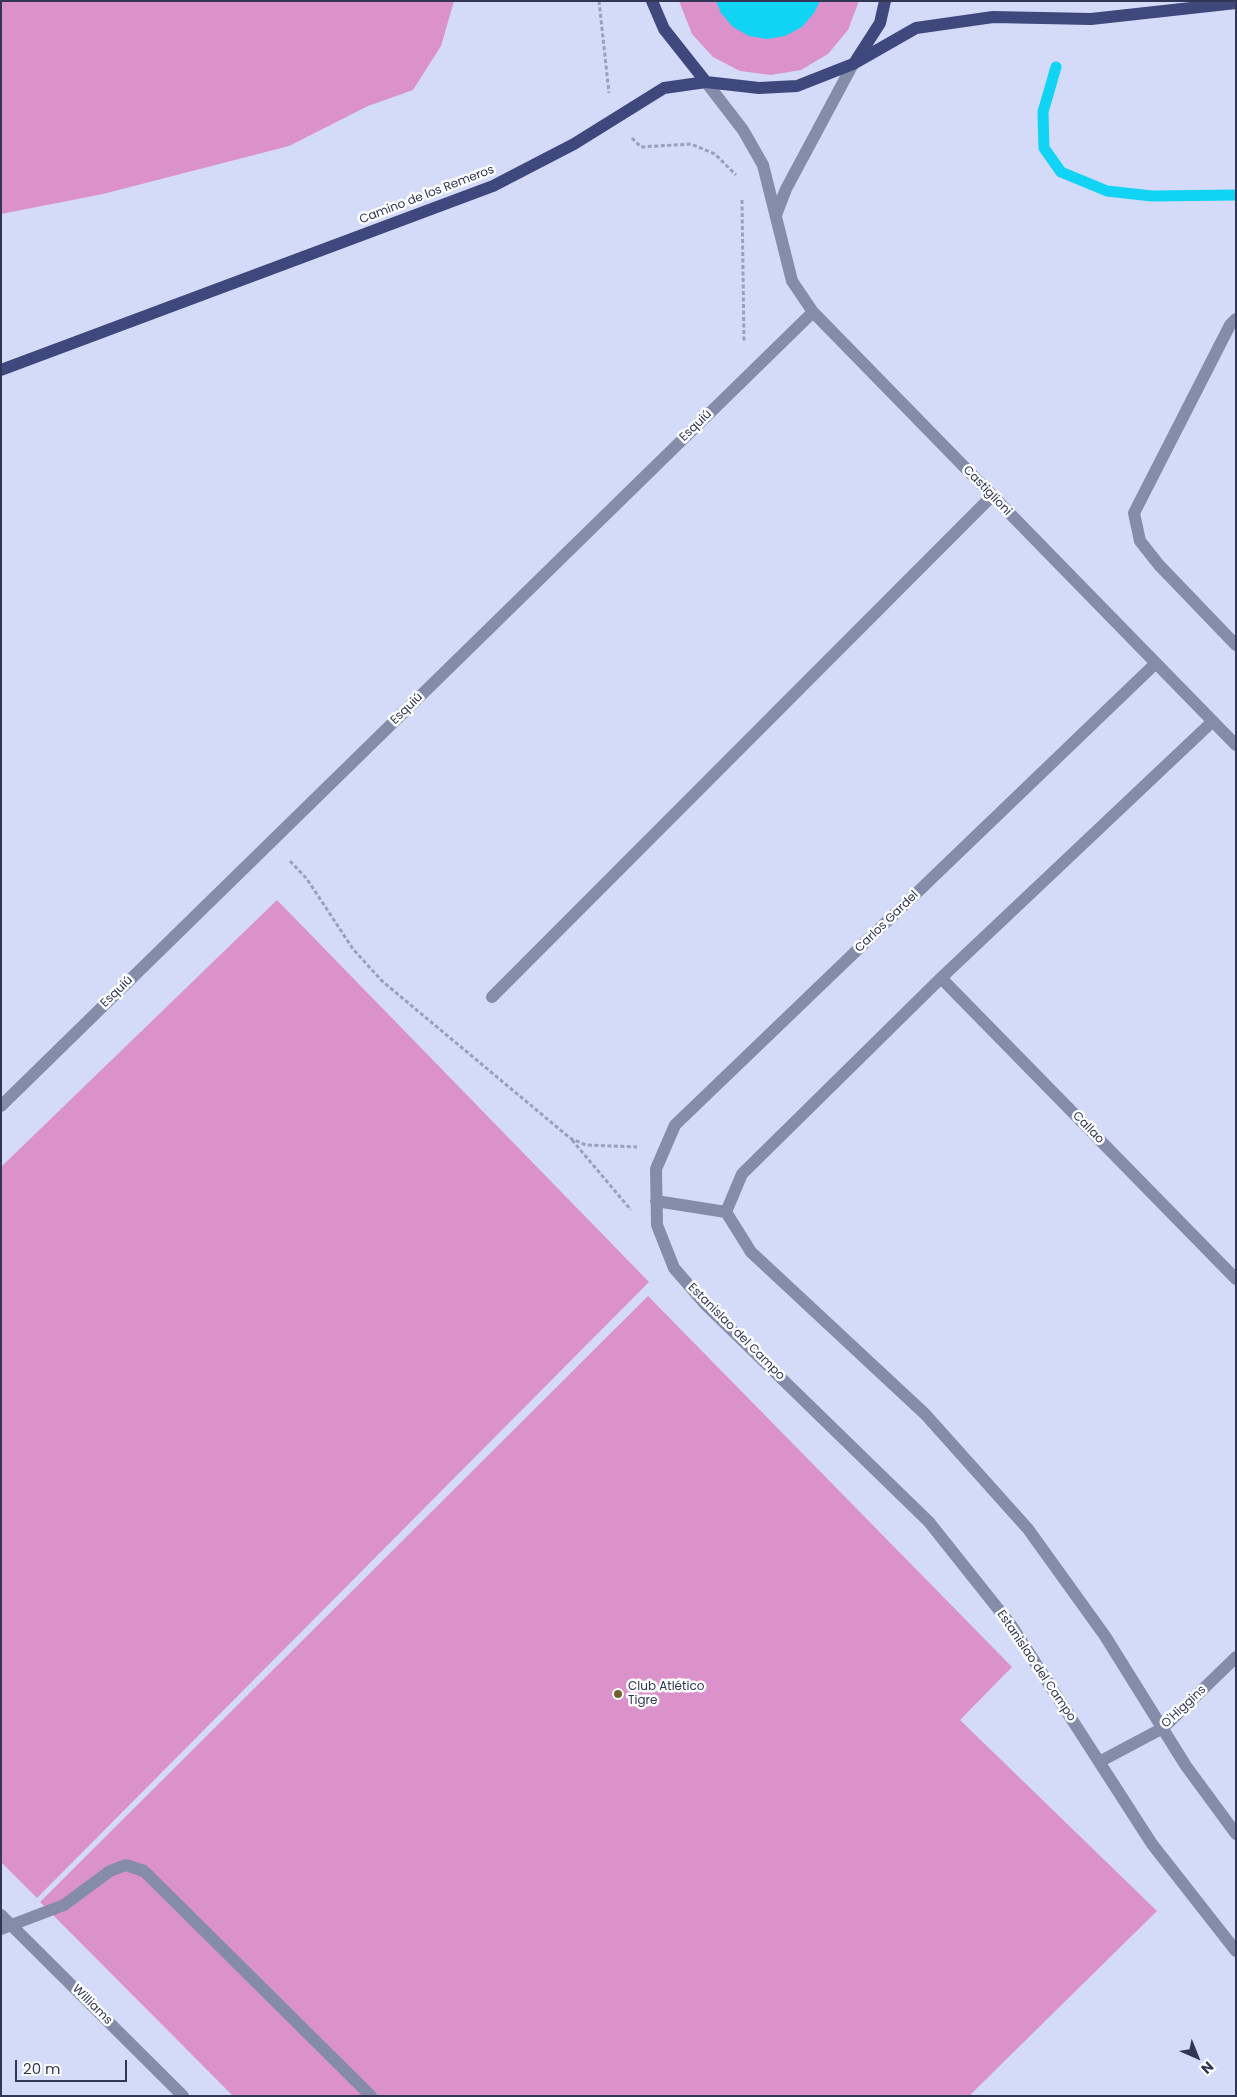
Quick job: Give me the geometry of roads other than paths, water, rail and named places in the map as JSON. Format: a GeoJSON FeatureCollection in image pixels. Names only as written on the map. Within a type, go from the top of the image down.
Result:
{"type":"FeatureCollection","features":[{"type":"Feature","properties":{"kind":"main road"},"geometry":{"type":"LineString","coordinates":[[652,1],[664,29],[706,82]]}},
{"type":"Feature","properties":{"kind":"main road"},"geometry":{"type":"LineString","coordinates":[[853,64],[880,23],[885,1]]}},
{"type":"Feature","properties":{"kind":"main road","name":"Camino de los Remeros"},"geometry":{"type":"LineString","coordinates":[[1,370],[493,186],[574,144],[664,88],[706,82],[759,88],[797,86],[853,64],[916,28],[993,17],[1091,19],[1236,3]]}},
{"type":"Feature","properties":{"kind":"street"},"geometry":{"type":"LineString","coordinates":[[776,215],[786,188],[853,64]]}},
{"type":"Feature","properties":{"kind":"street","name":"Castiglioni"},"geometry":{"type":"LineString","coordinates":[[706,82],[743,130],[763,165],[792,281],[813,312],[1236,745]]}},
{"type":"Feature","properties":{"kind":"street","name":"Esquiú"},"geometry":{"type":"LineString","coordinates":[[1,1106],[813,312]]}},
{"type":"Feature","properties":{"kind":"street"},"geometry":{"type":"LineString","coordinates":[[1236,319],[1226,333],[1134,512],[1140,541],[1159,565],[1236,645]]}},
{"type":"Feature","properties":{"kind":"street"},"geometry":{"type":"LineString","coordinates":[[492,997],[992,496]]}},
{"type":"Feature","properties":{"kind":"street","name":"Carlos Gardel"},"geometry":{"type":"LineString","coordinates":[[656,1201],[656,1169],[675,1125],[1156,664]]}},
{"type":"Feature","properties":{"kind":"street"},"geometry":{"type":"LineString","coordinates":[[726,1212],[742,1174],[940,978],[1213,721]]}},
{"type":"Feature","properties":{"kind":"street","name":"Callao"},"geometry":{"type":"LineString","coordinates":[[940,978],[1236,1279]]}},
{"type":"Feature","properties":{"kind":"street"},"geometry":{"type":"LineString","coordinates":[[656,1201],[726,1212],[751,1252],[924,1414],[1028,1529],[1105,1636],[1186,1766],[1236,1834]]}},
{"type":"Feature","properties":{"kind":"street","name":"Estanislao del Campo"},"geometry":{"type":"LineString","coordinates":[[656,1201],[657,1225],[674,1268],[706,1305],[929,1522],[1011,1625],[1152,1844],[1236,1951]]}},
{"type":"Feature","properties":{"kind":"street","name":"O'Higgins"},"geometry":{"type":"LineString","coordinates":[[1099,1762],[1163,1728],[1236,1657]]}},
{"type":"Feature","properties":{"kind":"street"},"geometry":{"type":"LineString","coordinates":[[6,1927],[64,1905],[110,1871],[126,1865],[144,1871],[371,2096]]}},
{"type":"Feature","properties":{"kind":"street","name":"Williams"},"geometry":{"type":"LineString","coordinates":[[1,1915],[6,1927],[182,2096]]}},
{"type":"Feature","properties":{"kind":"water"},"geometry":{"type":"Polygon","coordinates":[[[716,1],[820,1],[814,13],[802,27],[785,36],[767,39],[749,36],[733,27],[721,13],[716,1]]]}},
{"type":"Feature","properties":{"kind":"waterway"},"geometry":{"type":"LineString","coordinates":[[1056,67],[1043,112],[1044,148],[1061,172],[1107,191],[1152,196],[1236,195]]}},
{"type":"Feature","properties":{"kind":"place","name":"Club Atlético Tigre"},"geometry":{"type":"Point","coordinates":[618,1694]}}]}
